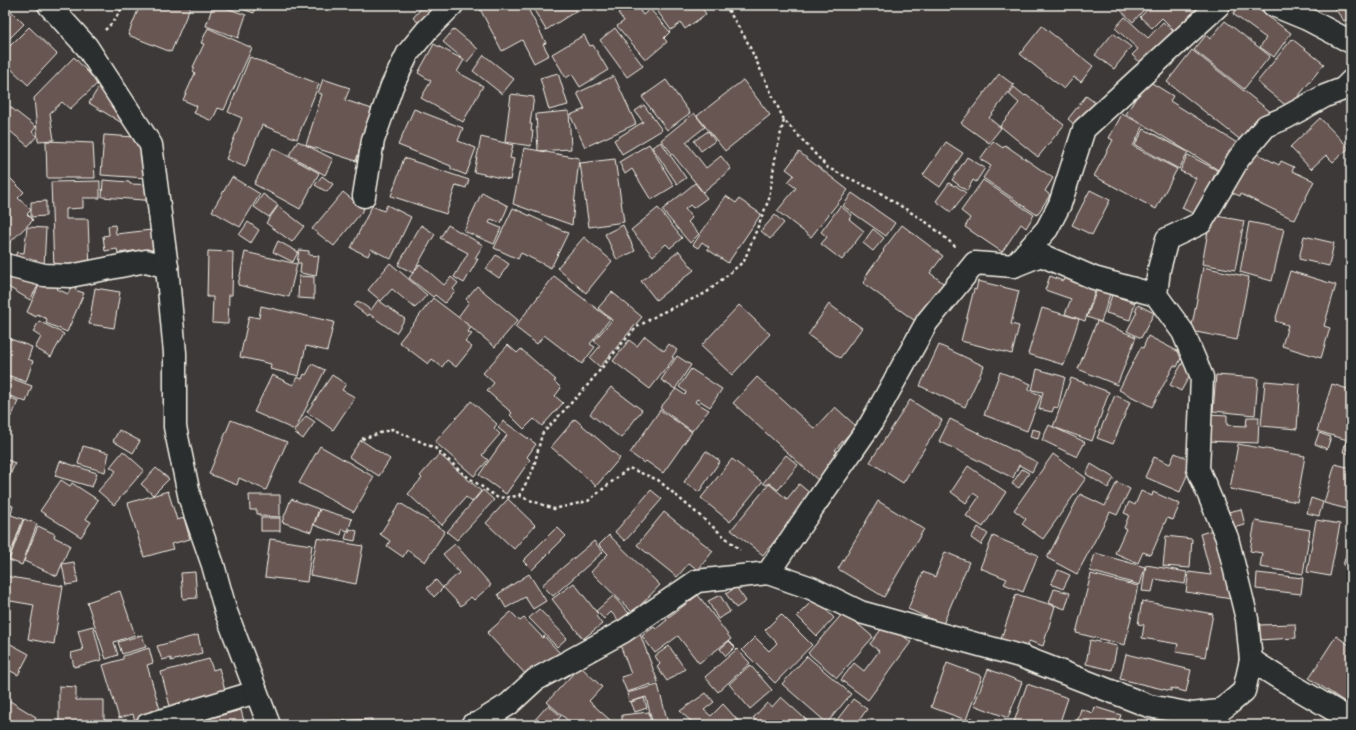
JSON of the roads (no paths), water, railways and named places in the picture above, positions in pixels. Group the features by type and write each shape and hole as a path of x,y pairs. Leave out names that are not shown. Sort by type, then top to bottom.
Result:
{"street":[{"path":"50,5 87,47 151,145 167,267 175,353 175,427 190,499 213,565 226,612 269,725"},
{"path":"364,196 374,140 392,86 408,54 452,5"},
{"path":"1014,266 1047,229 1060,204 1084,129 1219,5"},
{"path":"1273,5 1307,19 1351,42"},
{"path":"1156,294 1159,269 1167,238 1201,223 1239,158 1266,126 1342,89 1351,81"},
{"path":"472,725 479,723 509,704 535,680 624,631 697,581 768,573 811,588 860,612 1023,656 1149,706 1192,714 1219,711 1230,703 1244,690 1251,660 1247,619 1227,538 1198,469 1202,377 1182,332 1156,294 1094,278 1040,256 1014,266 975,263 927,322 870,425 768,573"},
{"path":"5,265 44,275 70,276 146,261 167,267"},
{"path":"1251,660 1351,720"},
{"path":"147,725 256,692"}]}
